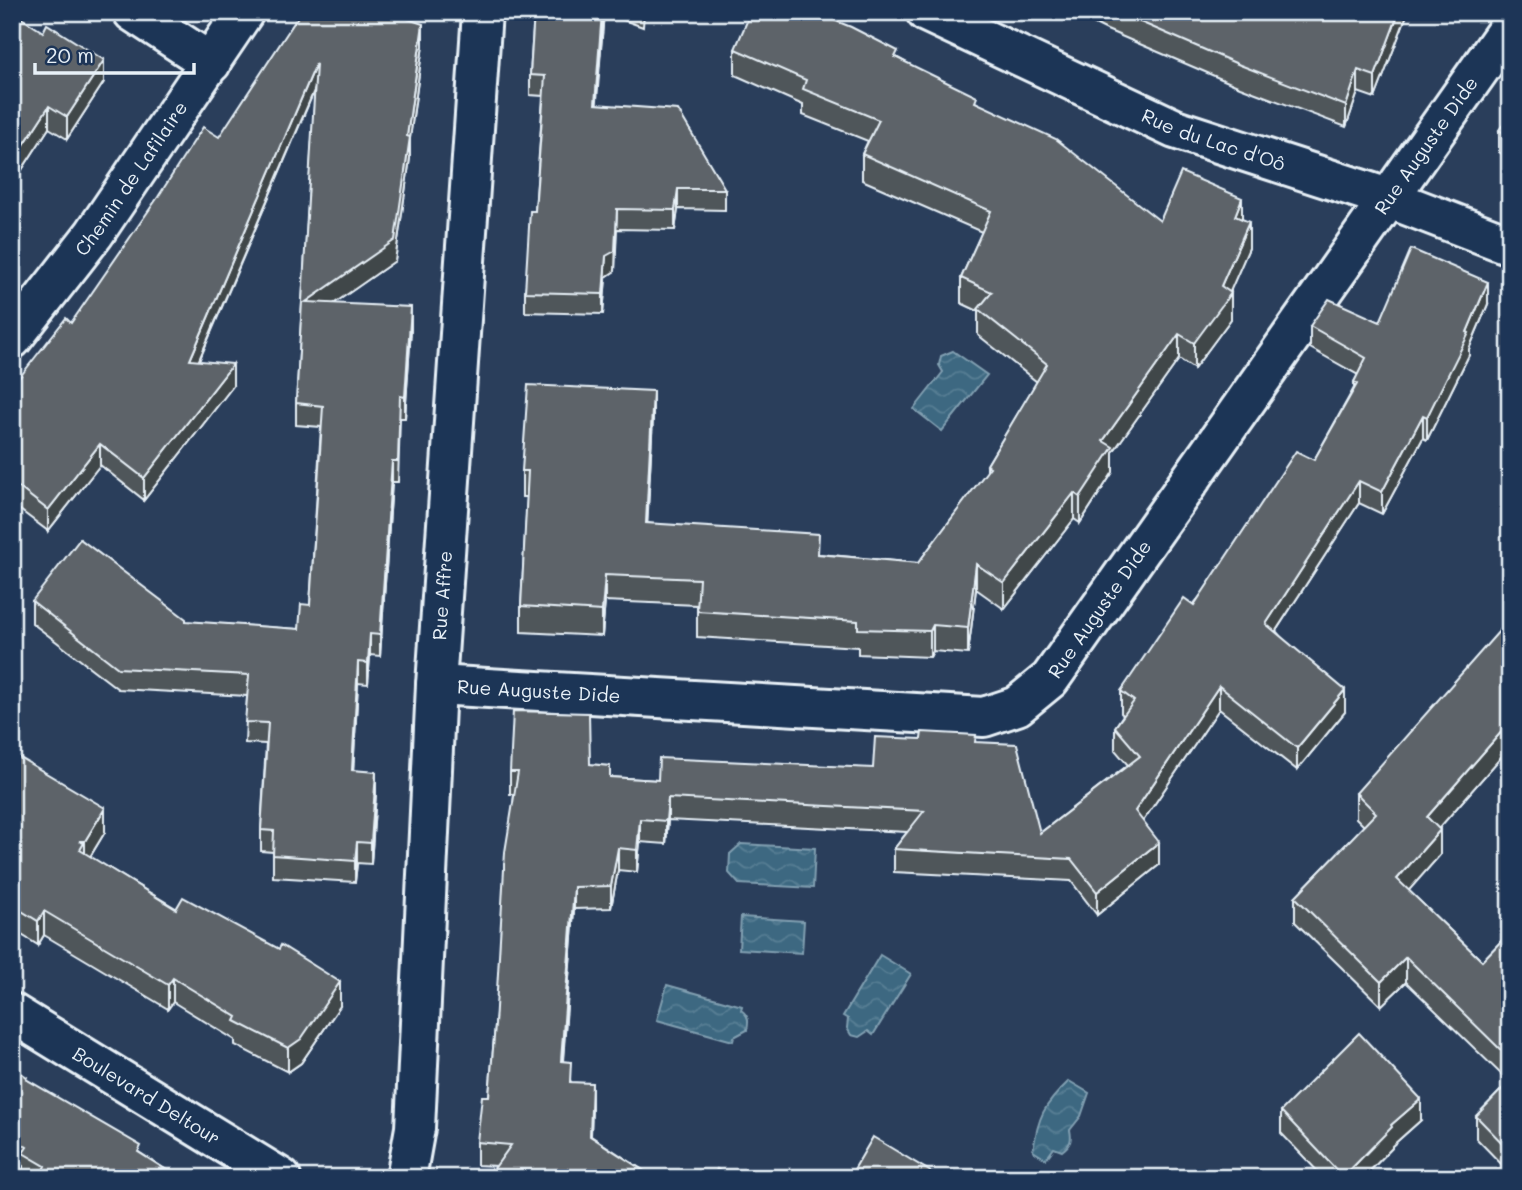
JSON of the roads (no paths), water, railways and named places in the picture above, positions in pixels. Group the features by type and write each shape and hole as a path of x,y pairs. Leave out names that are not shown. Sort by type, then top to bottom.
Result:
{"street":[{"path":"133,12 211,63"},
{"name":"Chemin de Lafilaire","path":"12,340 94,234 244,12"},
{"name":"Rue Affre","path":"406,1178 415,1128 436,685 482,12"},
{"name":"Rue du Lac d'Oô","path":"926,12 1175,129 1388,198 1510,245"},
{"name":"Rue Auguste Dide","path":"436,685 984,717 1017,705 1050,679 1510,26"},
{"name":"Boulevard Deltour","path":"12,1013 281,1178"}],"water":[{"path":"953,351 987,375 942,431 914,409 943,372 939,365 941,356"},
{"path":"741,844 815,848 813,888 739,884 729,873 730,854"},
{"path":"741,917 804,921 802,953 739,949"},
{"path":"880,955 911,974 873,1035 868,1031 859,1037 851,1035 847,1028 848,1019 843,1016"},
{"path":"667,985 742,1006 741,1010 748,1019 747,1030 734,1037 733,1041 657,1020"},
{"path":"1069,1081 1089,1093 1081,1116 1070,1130 1069,1144 1062,1151 1054,1148 1046,1159 1033,1151 1037,1129 1048,1104"}]}
